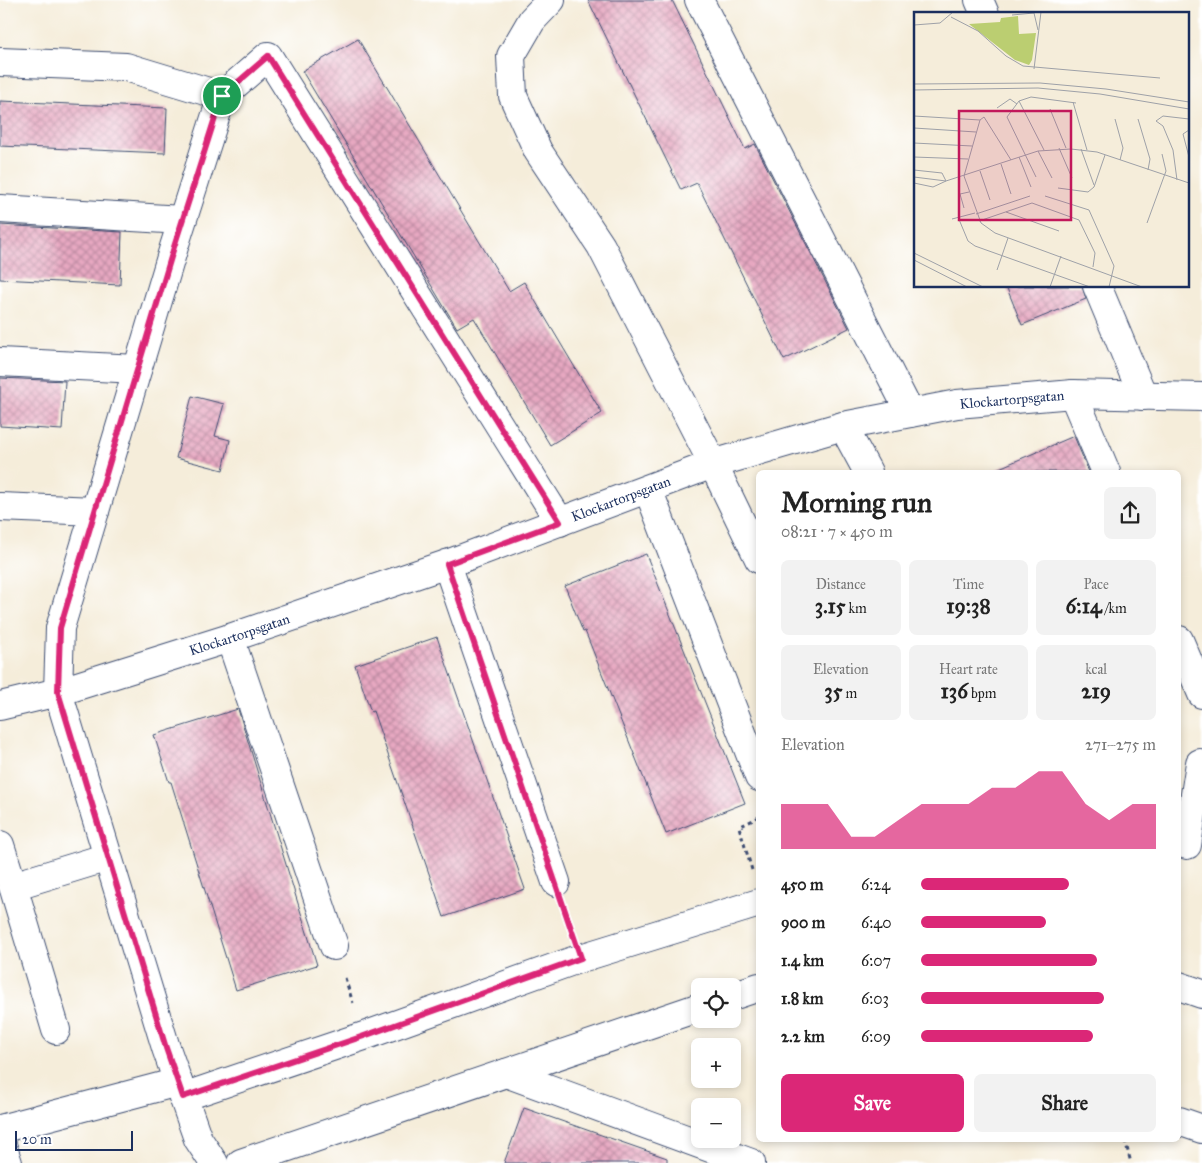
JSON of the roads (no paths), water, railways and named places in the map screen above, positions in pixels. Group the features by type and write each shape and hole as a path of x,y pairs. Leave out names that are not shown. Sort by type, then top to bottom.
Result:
{"street":[{"path":"551,0 532,20 511,56 513,96 538,151 601,246 713,464 756,553"},
{"path":"699,0 910,413"},
{"path":"979,0 984,12"},
{"path":"214,1163 198,1139 166,1048 58,692 60,628 182,220 222,96 268,56 560,522"},
{"path":"0,62 126,67 222,96"},
{"path":"0,210 182,220"},
{"path":"1099,288 1143,396"},
{"path":"0,362 138,369"},
{"path":"1072,394 1105,470"},
{"name":"Klockartorpsgatan","path":"0,706 58,692 230,638 447,564 713,464 843,426 957,404 1072,394 1202,397"},
{"path":"843,426 867,470"},
{"path":"648,489 756,769"},
{"path":"0,507 95,511"},
{"path":"447,564 556,882"},
{"path":"230,638 334,946"},
{"path":"1181,645 1202,694"},
{"path":"1189,845 1200,763"},
{"path":"0,845 56,1030"},
{"path":"13,886 108,857"},
{"path":"0,1129 180,1089 364,1036 581,958 756,890"},
{"path":"1181,987 1202,994"},
{"path":"741,993 756,988"},
{"path":"241,1163 691,1010"},
{"path":"506,1073 751,1163"},
{"path":"1181,1121 1202,1129"},
{"path":"0,1139 8,1163"}]}
